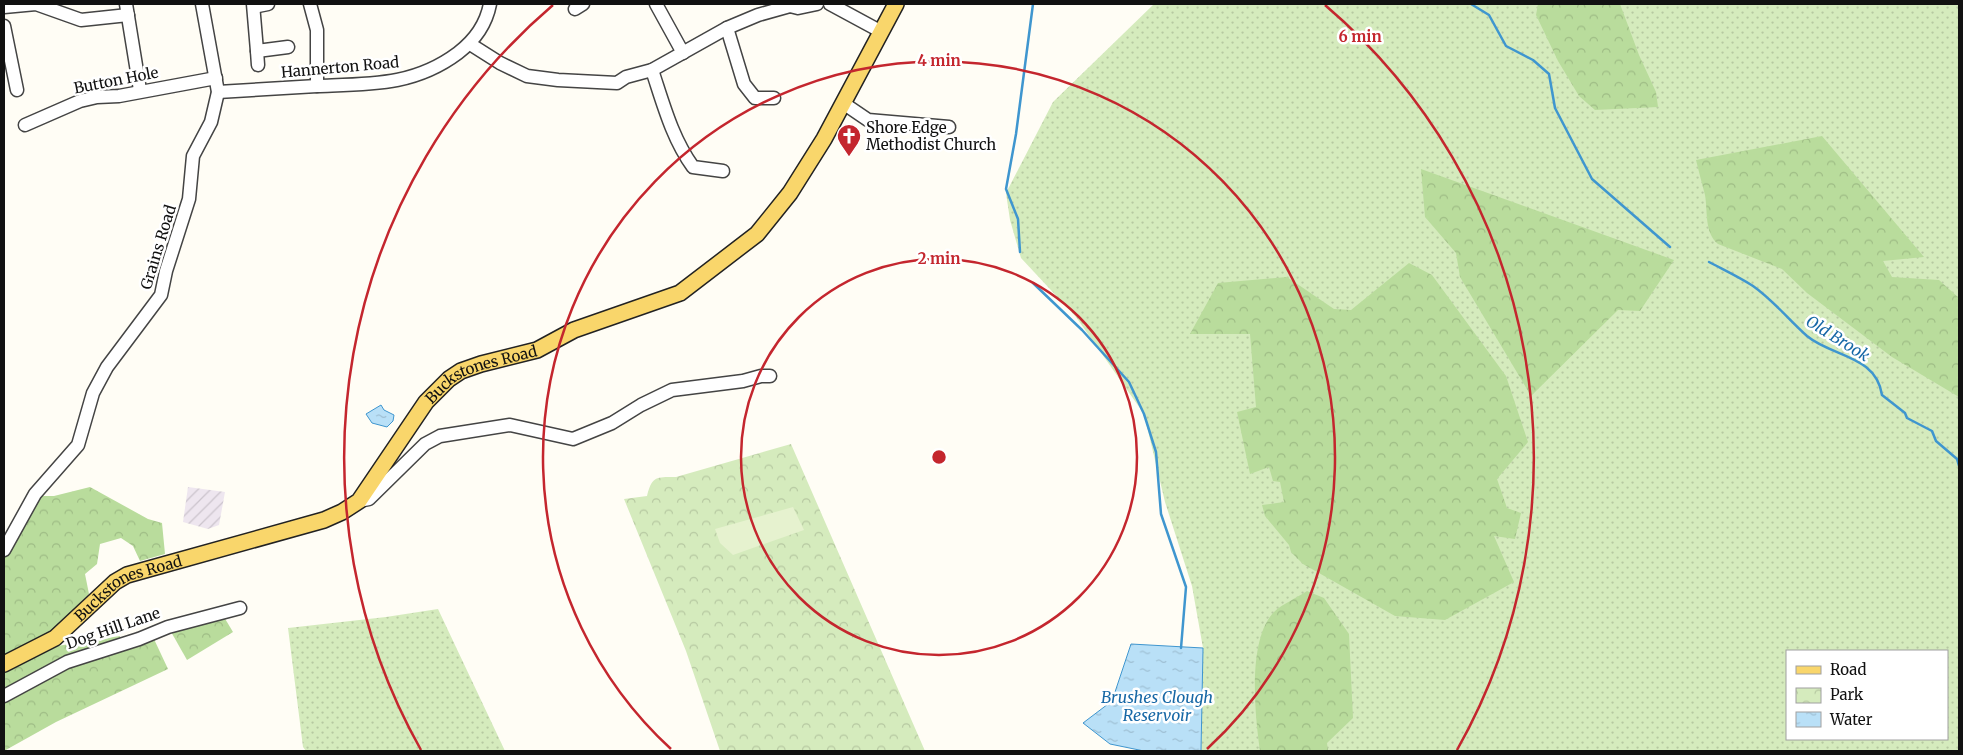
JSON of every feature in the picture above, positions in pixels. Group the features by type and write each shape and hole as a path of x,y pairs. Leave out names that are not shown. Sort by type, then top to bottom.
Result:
{"main road":[{"name":"Buckstones Road","path":"4,664 55,638 115,582 127,574 324,520 342,512 359,501 426,402 449,379 461,371 537,350 574,330 680,293 757,234 799,179 824,139 896,4"}],"street":[{"path":"4,7 36,4 49,7 81,20 127,9 140,90"},
{"name":"Grains Road","path":"4,550 35,494 78,444 93,393 107,367 134,330 155,307 161,295 166,271 189,199 193,156 211,122 218,92 202,4"},
{"path":"258,65 254,4 258,6 268,4"},
{"path":"310,4 317,30 317,86"},
{"name":"Hannerton Road","path":"218,92 402,80 438,67 470,44 487,20 490,4"},
{"path":"656,4 683,53"},
{"path":"470,44 500,63 527,76 558,80 617,83 626,77 652,70 727,28 758,15 791,5 798,8 817,4"},
{"path":"830,4 880,31"},
{"path":"4,26 8,72 17,90"},
{"path":"727,28 744,84 755,98 774,98"},
{"path":"256,50 288,46"},
{"path":"652,70 669,119 684,154 693,166 723,171"},
{"name":"Button Hole","path":"25,125 80,101 216,78"},
{"path":"842,103 868,120 949,127"},
{"path":"359,501 369,499 426,444 440,436 510,425 573,439 612,422 672,390 770,376"},
{"name":"Dog Hill Lane","path":"4,696 67,662 139,639 168,626 240,608"}],"shaded area":[{"path":"188,487 225,492 219,525 208,529 183,522"}],"green space":[{"path":"1154,4 1959,4 1959,751 1201,751 1203,648 1192,586 1165,502 1144,414 1076,317 1021,258 1010,220 1006,193 1053,102"},
{"path":"1538,4 1620,4 1639,55 1656,92 1658,107 1595,110 1579,96 1558,61 1536,15"},
{"path":"1822,136 1924,257 1883,261 1892,277 1939,280 1959,298 1959,397 1892,357 1807,293 1782,269 1718,244 1710,234 1705,195 1696,160"},
{"path":"1421,169 1674,260 1640,311 1618,310 1531,396 1460,277 1456,253 1425,217"},
{"path":"1409,263 1432,275 1506,376 1528,442 1497,479 1507,508 1521,513 1515,539 1494,536 1514,582 1445,620 1395,616 1303,564 1291,552 1289,545 1265,516 1262,505 1284,502 1280,482 1273,481 1269,467 1250,474 1237,412 1256,407 1250,334 1190,334 1218,283 1287,277 1334,309 1351,310"},
{"path":"791,444 925,751 720,751 686,651 624,499 647,496 653,481 659,478 676,477"},
{"path":"90,487 148,519 162,523 165,554 140,561 133,546 121,538 100,544 97,564 85,574 89,594 50,633 4,656 4,558 33,506 42,496 54,496"},
{"path":"793,507 804,530 733,555 720,543 715,529"},
{"path":"1307,591 1324,598 1349,634 1353,718 1327,743 1328,751 1260,751 1256,718 1255,678 1260,640 1265,624 1274,612"},
{"path":"438,609 505,751 306,751 303,747 288,628"},
{"path":"224,617 233,632 187,660 170,630"},
{"path":"120,636 121,643 4,693 4,670 51,647"},
{"path":"153,637 168,669 56,722 4,751 4,702 74,662"}],"water":[{"path":"381,405 384,410 394,415 393,421 387,427 372,423 366,414"},
{"name":"Brushes Clough Reservoir","path":"1131,644 1203,648 1201,751 1144,751 1110,744 1083,723 1112,701"}],"waterway":[{"path":"1020,252 1018,219 1006,189 1016,134 1033,4"},
{"name":"Old Brook","path":"1471,4 1489,15 1506,46 1533,60 1549,74 1555,108 1592,179 1670,247"},
{"name":"Old Brook","path":"1709,262 1753,286 1817,343 1862,364 1878,382 1882,395 1905,413 1907,418 1932,431 1936,441 1957,459 1959,466"},
{"path":"1033,283 1082,330 1129,382 1144,414 1156,452 1161,514 1186,587 1181,648"}],"place":[{"name":"Shore Edge Methodist Church","path":"849,157"}]}
